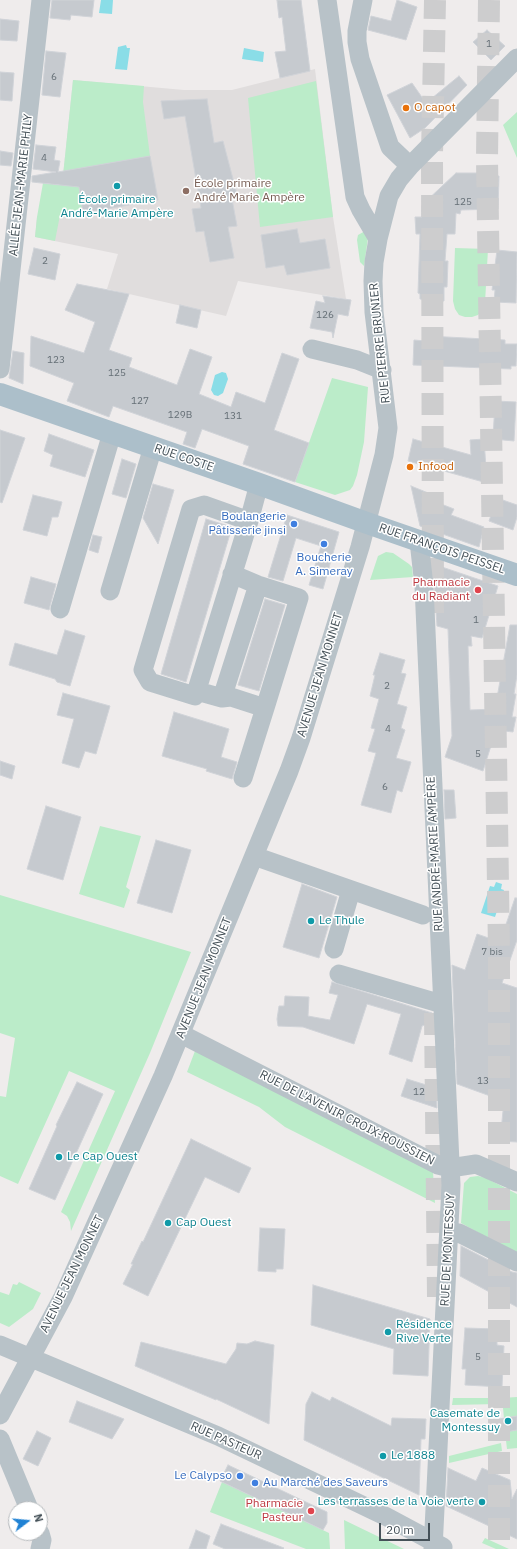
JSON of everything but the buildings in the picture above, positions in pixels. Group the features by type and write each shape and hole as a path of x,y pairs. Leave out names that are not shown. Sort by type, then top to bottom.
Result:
{"main road":[{"name":"RUE COSTE","path":"0,394 367,523"},
{"name":"RUE FRANÇOIS PEISSEL","path":"367,523 517,574"}],"street":[{"name":"ALLÉE JEAN-MARIE PHILY","path":"0,369 41,0"},
{"path":"327,0 355,197 378,239"},
{"path":"363,0 357,31 360,59 390,147 410,166"},
{"name":"RUE PIERRE BRUNIER","path":"367,523 384,455 388,428 373,292 374,262 389,196 399,179 410,166 517,58"},
{"path":"312,349 357,360 382,370"},
{"path":"60,609 112,433"},
{"path":"110,591 153,447"},
{"path":"249,521 204,505 192,509 143,670 150,682 195,696 249,521 259,484"},
{"name":"AVENUE JEAN MONNET","path":"0,1415 67,1290 181,1034 301,738 367,523"},
{"name":"RUE ANDRÉ-MARIE AMPÈRE","path":"419,541 424,594 450,1168"},
{"path":"232,574 258,585 299,598 243,778"},
{"path":"222,698 258,585"},
{"path":"197,692 222,698 231,697 266,708"},
{"path":"254,856 423,915"},
{"path":"334,949 351,890"},
{"path":"339,974 442,1004"},
{"name":"RUE DE L'AVENIR CROIX-ROUSSIEN","path":"181,1034 438,1165 450,1168 476,1164 517,1182"},
{"name":"RUE DE MONTESSUY","path":"438,1546 450,1216 450,1168"},
{"path":"459,1232 517,1262"},
{"name":"RUE PASTEUR","path":"0,1345 218,1436 387,1517 438,1546"},
{"path":"0,1439 27,1501"}],"shaded area":[{"name":"École primaire André Marie Ampère","path":"315,69 333,217 346,299 238,281 226,316 107,289 118,254 35,237 37,217 62,185 73,80 184,90 232,90"}],"green space":[{"path":"73,80 144,86 143,102 150,156 76,169 83,213 60,215 55,241 35,237 37,217 43,183 62,185"},
{"path":"316,81 333,217 260,227 248,98"},
{"path":"517,112 517,158 503,125"},
{"path":"365,231 368,238 364,266 360,262 357,240 358,235"},
{"path":"455,248 488,249 485,303 478,315 472,317 459,315 455,309 453,301"},
{"path":"332,378 368,387 364,442 357,475 350,490 335,495 295,482"},
{"path":"386,552 393,553 409,564 412,567 413,577 370,580 378,556"},
{"path":"100,826 141,836 126,887 130,890 124,908 79,894"},
{"path":"0,895 191,952 150,1053 71,1231 70,1222 67,1216 61,1212 115,1091 69,1071 18,1184 0,1176 0,1096 6,1097 15,1038 0,1033"},
{"path":"195,1051 433,1172 435,1203 285,1127 259,1107 187,1072"},
{"path":"478,1176 486,1178 517,1194 517,1254 461,1223 464,1183 470,1177"},
{"path":"19,1282 41,1293 33,1309 9,1327 0,1323 0,1292 9,1295 13,1284 17,1285"},
{"path":"517,1397 517,1416 504,1418 502,1398"},
{"path":"453,1398 497,1398 498,1404 452,1405"},
{"path":"517,1430 517,1448 507,1449 505,1432"},
{"path":"501,1443 502,1451 449,1463 449,1456"},
{"path":"222,1482 329,1533 330,1549 306,1549 210,1512"},
{"path":"344,1520 404,1549 345,1549"},
{"path":"485,1538 509,1549 496,1549 482,1543"}],"water":[{"path":"101,0 113,0 112,14 99,13"},
{"path":"126,45 127,48 130,48 127,70 115,69 118,47"},
{"path":"244,48 264,52 263,62 242,59"},
{"path":"222,372 226,373 228,379 223,393 218,396 214,395 211,390 215,375"},
{"path":"496,882 502,884 501,889 504,890 495,917 481,913 490,886 494,887"}],"tunnel":[{"path":"433,613 432,155 435,0"},
{"path":"489,0 487,159 499,952 499,1549"},
{"path":"435,1013 438,1297"}],"place":[{"name":"O capot","path":"406,108"},
{"name":"École primaire André-Marie Ampère","path":"117,186"},
{"name":"École primaire André Marie Ampère","path":"186,191"},
{"name":"Infood","path":"410,467"},
{"name":"Boulangerie Pâtisserie jinsi","path":"294,524"},
{"name":"Boucherie A. Simeray","path":"324,544"},
{"name":"Pharmacie du Radiant","path":"478,590"},
{"name":"Le Thule","path":"311,921"},
{"name":"Le Cap Ouest","path":"59,1157"},
{"name":"Cap Ouest","path":"168,1223"},
{"name":"Résidence Rive Verte","path":"388,1332"},
{"name":"Casemate de Montessuy","path":"508,1421"},
{"name":"Le 1888","path":"383,1456"},
{"name":"Le Calypso","path":"240,1476"},
{"name":"Au Marché des Saveurs","path":"255,1483"},
{"name":"Les terrasses de la Voie verte","path":"482,1502"},
{"name":"Pharmacie Pasteur","path":"311,1511"}]}
